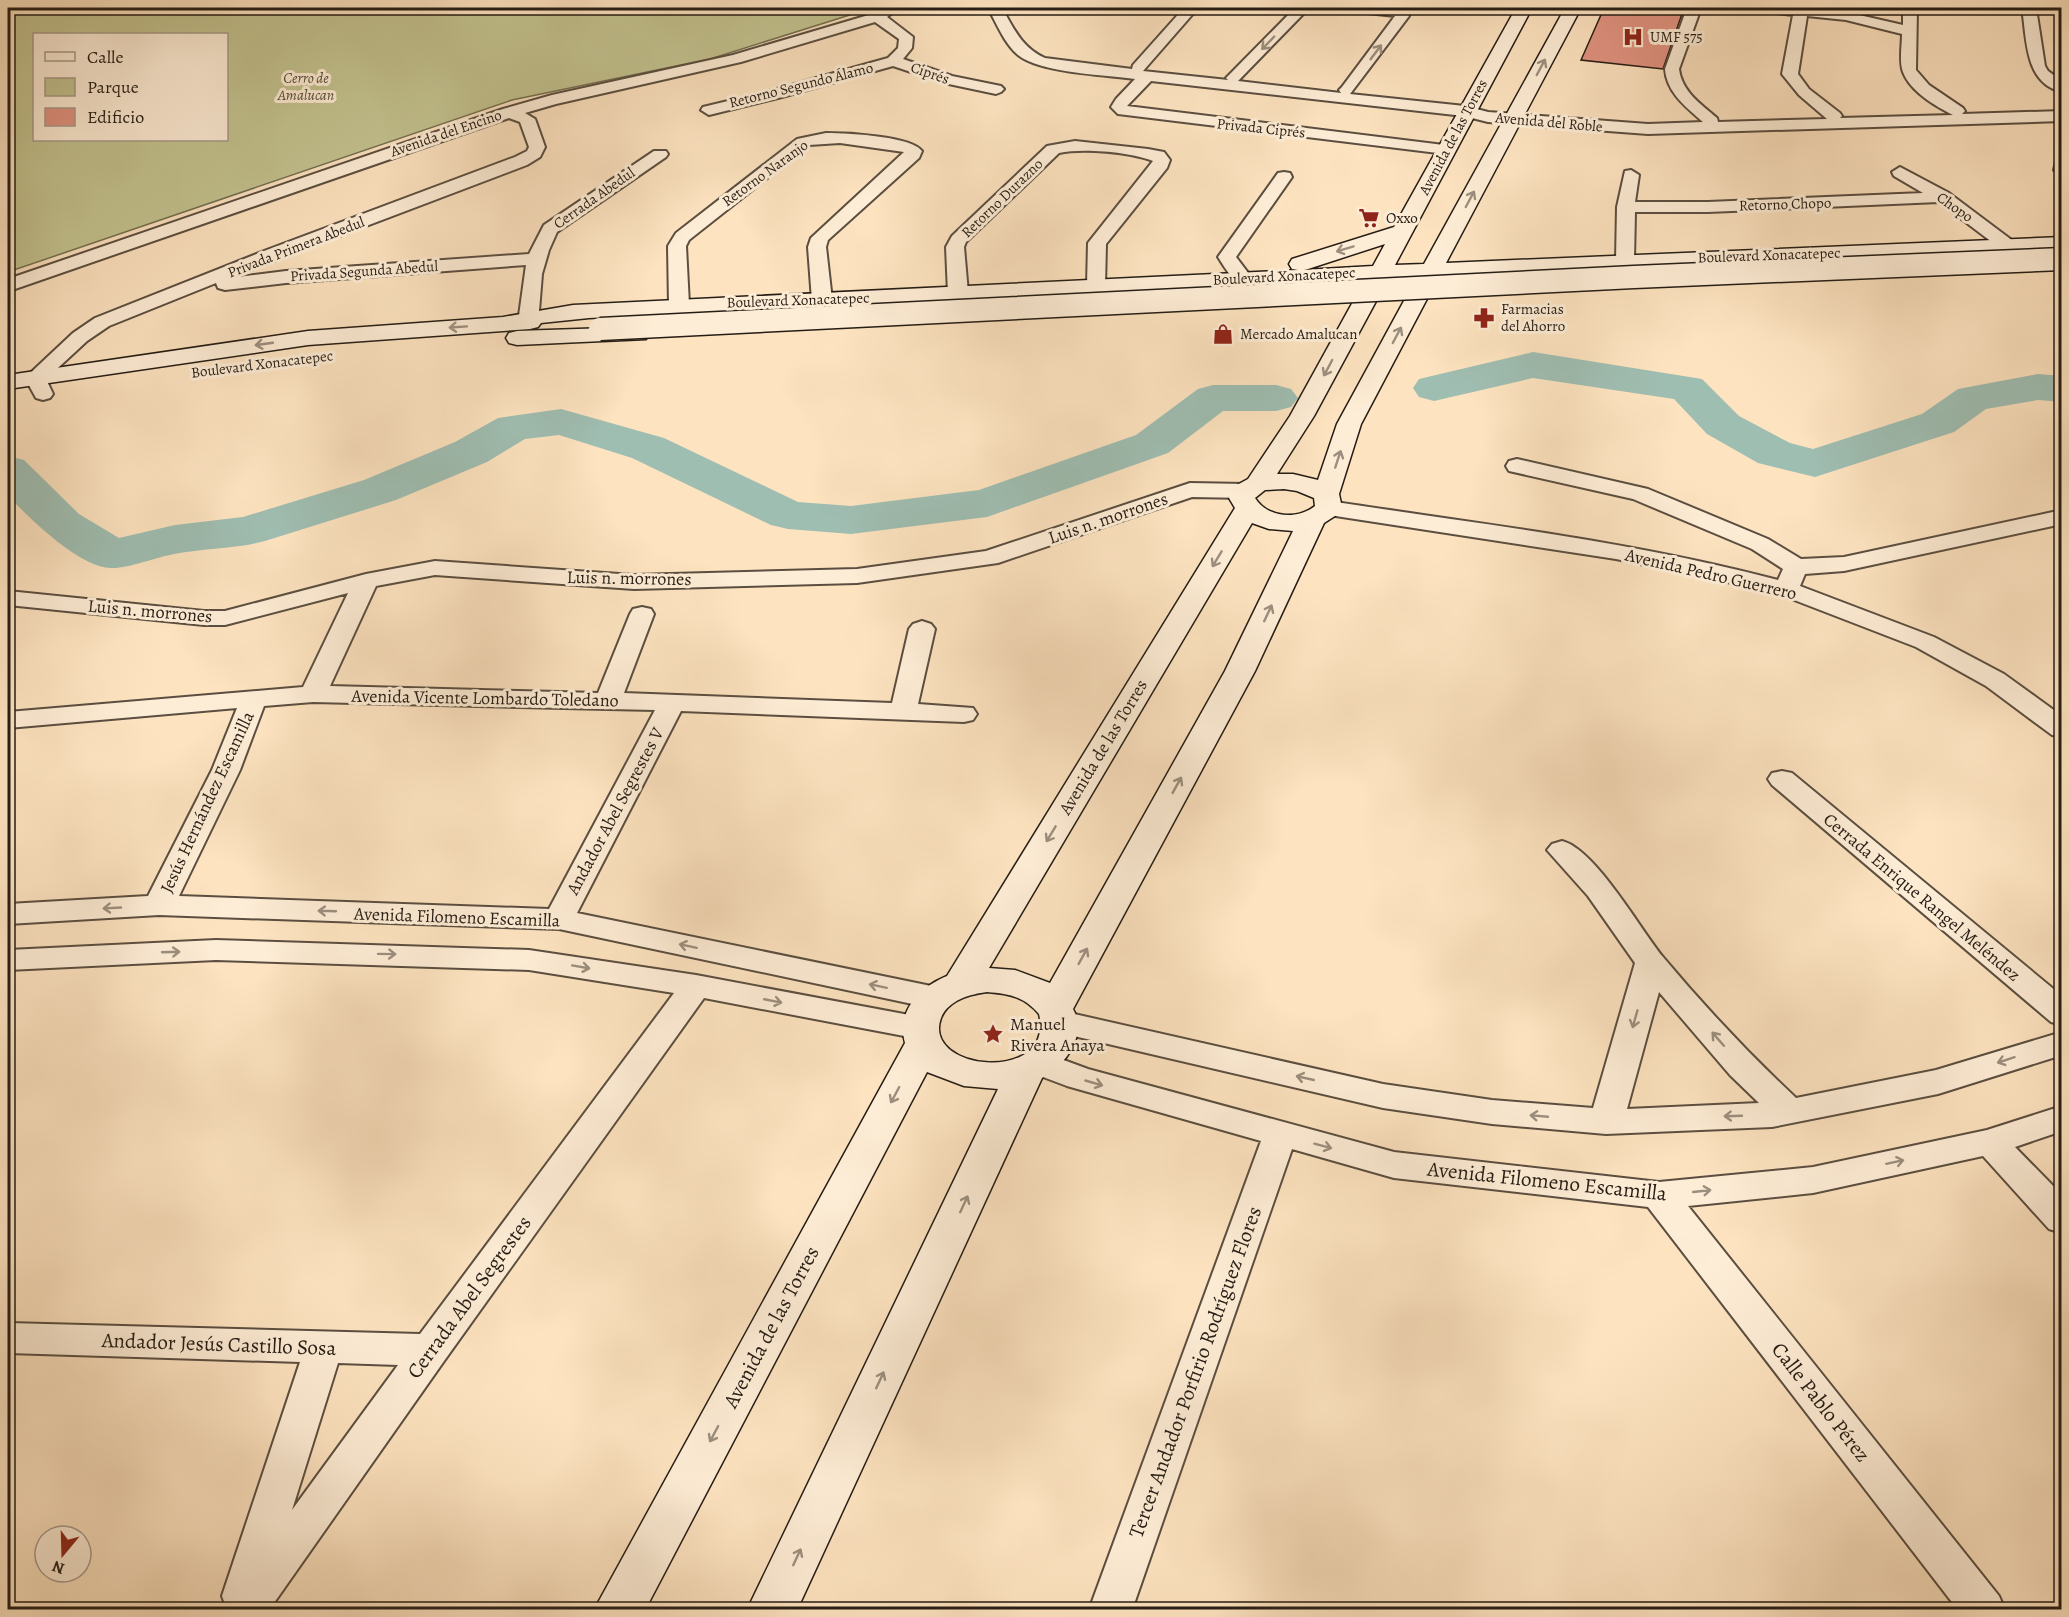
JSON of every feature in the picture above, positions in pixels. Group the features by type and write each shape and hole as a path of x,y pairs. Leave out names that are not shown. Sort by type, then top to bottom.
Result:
{"street":[{"name":"Avenida del Encino","path":"8,285 509,112 736,59 877,17 892,8"},
{"name":"Avenida del Roble","path":"995,8 1019,50 1026,56 1067,66 1234,78 1347,90 1468,108 1488,117 1515,114 1630,122 1711,121 2061,107"},
{"path":"1142,72 1191,8"},
{"path":"1234,78 1302,8"},
{"path":"1347,90 1402,16 1401,13 1358,8"},
{"name":"Avenida de las Torres","path":"619,1610 935,1014 1250,495 1302,416 1524,8"},
{"path":"772,1610 1033,1066 1057,1044 1058,1015 1240,671 1323,507 1349,424 1573,8"},
{"path":"1694,8 1672,69 1672,78 1686,97 1711,121"},
{"path":"1764,8 1801,9 1846,16 1908,31"},
{"path":"2030,8 2038,66 2042,74 2061,88"},
{"path":"1801,9 1790,74 1800,88 1834,116"},
{"path":"1846,16 1909,10 1909,70 1913,78 1957,111"},
{"name":"Ciprés","path":"877,17 906,37 907,44 893,61 949,80 996,89"},
{"name":"Avenida del Roble","path":"1034,38 1039,48 1055,56 1142,72 1468,108"},
{"name":"Retorno Segundo Álamo","path":"777,94 749,117 713,113 709,110 777,94 893,61"},
{"name":"Privada Ciprés","path":"1142,72 1121,102 1119,107 1124,111 1446,149"},
{"name":"Privada Primera Abedul","path":"20,384 102,322 270,255 521,161 534,154 537,147 527,119 509,112"},
{"name":"Avenida del Roble","path":"1515,114 1614,128 1658,129 2061,116"},
{"name":"Retorno Naranjo","path":"680,305 677,246 682,237 803,142 822,138 909,148 914,151 913,155 820,238 817,247 822,300"},
{"name":"Retorno Durazno","path":"958,293 955,247 958,240 1053,149 1060,146 1080,146 1158,156 1162,160 1161,164 1097,243 1096,286"},
{"name":"Cerrada Abedul","path":"520,325 542,240 550,229 660,154"},
{"name":"Chopo","path":"1900,172 1943,197 2007,245"},
{"path":"1625,261 1626,207 1631,175"},
{"path":"1284,177 1227,257 1251,277 1401,232"},
{"name":"Retorno Chopo","path":"1626,207 1708,207 1943,197"},
{"path":"1452,234 1479,253 1472,275 1473,283 1502,292"},
{"name":"Boulevard Xonacatepec","path":"20,384 250,364 520,325 680,305 893,297 1434,269 1479,253 1549,264 2061,243"},
{"name":"Boulevard Xonacatepec","path":"600,324 1626,267 2061,250"},
{"path":"270,255 286,277"},
{"name":"Privada Segunda Abedul","path":"192,288 286,277 537,259"},
{"name":"Boulevard Xonacatepec","path":"520,325 600,324 2061,259"},
{"name":"Boulevard Xonacatepec","path":"520,325 558,338 1366,297 2061,266"},
{"path":"1285,276 1306,279 1319,286 1321,291 1318,294 1301,301"},
{"path":"893,297 897,321"},
{"path":"1302,416 1349,424"},
{"path":"1517,466 1640,494 1760,544 1791,578 1844,564 2061,517"},
{"path":"1275,481 1295,481 1313,486 1323,507 1294,523 1275,521 1259,517 1250,495 1275,481"},
{"name":"Luis n. morrones","path":"8,598 204,618 225,618 366,581 435,568 634,582 857,576 990,558 1190,490 1250,495"},
{"name":"Avenida Pedro Guerrero","path":"1323,507 1616,552 1735,576 1791,578 1925,642 1995,680 2061,729"},
{"path":"313,694 366,581"},
{"path":"609,701 642,614"},
{"path":"903,711 922,629"},
{"name":"Avenida Vicente Lombardo Toledano","path":"8,720 313,694 609,701 964,714"},
{"name":"Jesús Hernández Escamilla","path":"159,905 226,770 254,698"},
{"name":"Andador Abel Segrestes V","path":"558,919 672,703"},
{"name":"Cerrada Enrique Rangel Meléndez","path":"1782,779 2061,1014"},
{"path":"1562,850 1599,889 1651,963 1742,1067 1788,1111"},
{"name":"Avenida Filomeno Escamilla","path":"8,914 159,905 558,919 935,1014"},
{"path":"8,960 216,950 454,956 549,962 696,986 935,1014 987,980 1015,982 1039,992 1058,1015 1383,1096 1492,1112 1606,1122 1772,1115 1938,1082 2061,1043"},
{"path":"1606,1122 1651,963"},
{"name":"Cerrada Abel Segrestes","path":"244,1610 430,1350 696,986"},
{"path":"935,1014 939,1062 966,1074 997,1077 1033,1066"},
{"name":"Avenida Filomeno Escamilla","path":"1033,1066 1394,1165 1659,1195 1813,1180 1990,1142 2061,1118"},
{"name":"Tercer Andador Porfirio Rodríguez Flores","path":"1110,1610 1280,1135"},
{"path":"1990,1142 2061,1219"},
{"name":"Calle Pablo Pérez","path":"1659,1195 1984,1610"},
{"name":"Andador Jesús Castillo Sosa","path":"8,1338 430,1350"},
{"path":"239,1610 324,1347"}],"green space":[{"name":"Cerro de Amalucan","path":"8,8 872,8 710,59 512,100 8,272"}],"building":[{"name":"UMF 575","path":"1604,8 1684,8 1663,69 1581,60"}],"waterway":[{"path":"1434,388 1533,365 1687,388 1723,425 1774,453 1815,463 1938,423 1973,398 2038,387 2062,389"},
{"path":"8,470 62,524 112,554 175,539 248,531 380,490 471,452 514,427 561,422 648,448 788,515 851,520 987,503 1152,444 1213,398 1276,398"}],"place":[{"name":"UMF 575","path":"1633,37"},
{"name":"Oxxo","path":"1369,218"},
{"name":"Farmacias del Ahorro","path":"1484,318"},
{"name":"Mercado Amalucan","path":"1223,334"},
{"name":"Manuel Rivera Anaya","path":"993,1034"}]}
